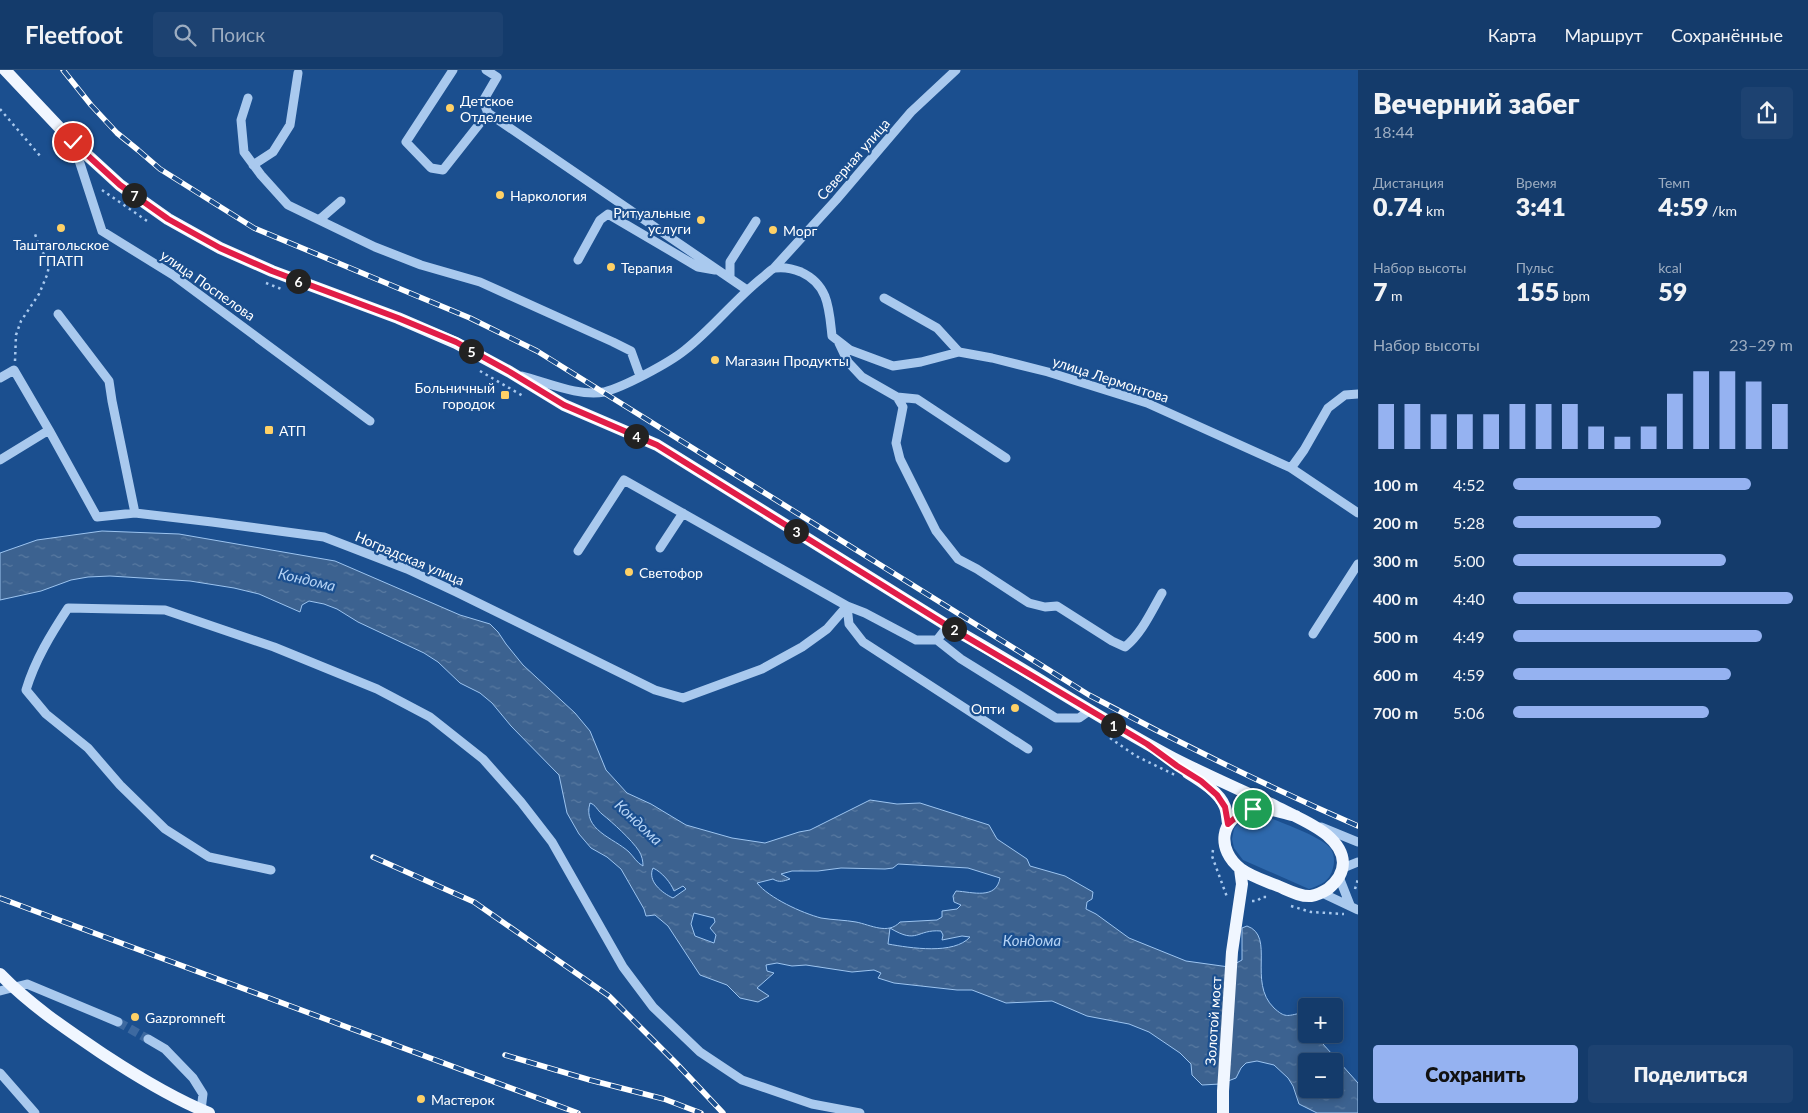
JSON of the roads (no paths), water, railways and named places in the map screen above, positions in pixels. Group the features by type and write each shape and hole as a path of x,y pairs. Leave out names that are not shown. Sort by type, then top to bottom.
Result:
{"main road":[{"path":"5,70 73,142 120,185 168,219 220,248 272,271 398,318 456,342 564,405 657,445 948,626 978,642 1089,711 1196,770 1296,816 1327,835 1338,846 1344,863 1341,873 1322,892 1310,896 1297,894 1240,869 1231,859 1225,847 1224,837 1228,824 1225,807 1217,795 1201,781 1147,744"},
{"path":"1228,824 1241,813 1253,809 1270,810 1296,816"},
{"name":"Золотой мост","path":"1223,1113 1232,952 1242,884 1240,869"},
{"path":"1242,884 1258,878"},
{"path":"0,974 6,989 141,1079 205,1112"}],"street":[{"path":"454,70 406,142 432,168 443,170 488,113"},
{"path":"486,70 497,77 484,101 488,113 747,290"},
{"name":"Северная улица","path":"510,372 582,393 603,392 640,376 685,350 747,290 774,268 912,112 956,70"},
{"path":"253,164 273,152 290,126 298,73"},
{"path":"248,98 241,120 244,152 288,204 375,247 421,265 480,282 613,342 630,351 640,376"},
{"name":"улица Поспелова","path":"73,142 102,231 173,275 370,421"},
{"path":"318,220 341,201"},
{"path":"578,260 600,220 608,214 698,267 718,270"},
{"path":"730,278 730,262 756,221"},
{"path":"774,268 795,269 813,278 822,289 829,307 832,336 838,341 848,362 862,377 897,397 917,399 1006,458"},
{"path":"884,298 937,328 959,352"},
{"path":"58,314 109,381 135,513"},
{"name":"улица Лермонтова","path":"838,341 850,350 893,366 921,362 959,352 1048,372 1147,403 1291,468 1358,513"},
{"path":"0,378 14,370 49,430 0,460"},
{"path":"1291,468 1304,450 1328,408 1345,396 1358,394"},
{"path":"897,397 903,407 896,442 900,459 936,531 958,559 1029,603 1045,607 1057,606 1112,641 1125,647 1133,640 1146,622 1162,593"},
{"name":"Ноградская улица","path":"49,430 97,517 135,513 324,537 407,569 655,690 683,698 762,669 802,648 827,629 848,606"},
{"path":"578,551 624,480 848,606 916,640 937,640 961,659 1056,718 1079,718 1089,711"},
{"path":"660,548 683,513"},
{"path":"1313,634 1358,564"},
{"path":"848,606 849,624 863,642 1028,749"},
{"path":"270,870 208,857 165,830 120,785 88,748 46,714 26,690 33,668 54,629 68,608 165,610 274,647 377,689 430,717 483,759 521,802 552,842 623,967 653,1007 700,1052 742,1080 812,1104 860,1113"},
{"path":"937,640 948,626"},
{"path":"1296,816 1358,842"},
{"path":"1354,908 1341,873 1358,862"},
{"path":"1322,892 1354,908"},
{"path":"6,989 26,984 118,1022"},
{"path":"148,1040 165,1050 193,1078 203,1094 205,1112"},
{"path":"0,1073 35,1113"}],"water":[{"name":"Кондома","path":"102,531 179,534 335,561 460,615 490,624 523,665 575,713 590,731 606,770 627,793 651,804 686,825 732,838 765,843 810,830 870,800 897,804 920,803 989,825 997,839 1027,859 1030,866 1065,876 1093,892 1092,899 1087,902 1086,909 1129,938 1186,961 1229,967 1242,960 1242,928 1247,926 1255,931 1260,939 1262,986 1266,997 1274,1008 1284,1015 1298,1014 1298,1043 1322,1043 1331,1053 1298,1053 1298,1098 1343,1098 1343,1066 1358,1083 1358,1113 1317,1113 1299,1104 1288,1078 1274,1065 1257,1061 1246,1063 1236,1078 1220,1084 1202,1085 1192,1075 1191,1064 1180,1053 1149,1032 1129,1024 1087,1016 1052,1001 1006,1003 972,990 894,983 878,978 881,973 874,970 852,972 777,963 766,965 767,971 774,973 757,988 769,996 758,1002 740,998 727,985 700,975 668,926 655,915 646,916 644,909 621,869 607,857 591,848 579,834 567,813 559,775 511,726 492,703 480,693 460,683 438,662 424,653 324,604 309,601 302,605 300,612 259,594 190,581 110,576 88,577 71,580 41,591 0,600 0,553 37,540","holes":["590,803 631,841 639,851 643,866 623,847 595,827 589,812","898,864 968,868 1000,878 998,885 989,892 956,891 953,896 954,902 961,905 957,909 942,911 942,917 937,920 900,922 895,926 885,929 856,922 813,916 769,894 757,883 773,879 779,881 790,879 781,874 792,871 818,871 841,868 893,868","653,868 660,872 674,891 683,886 686,889 673,898 660,890 654,882","694,913 714,918 715,922 710,928 716,935 714,943 695,936 691,924","890,928 899,933 912,936 926,932 941,931 943,935 942,940 962,936 970,937 963,943 943,948 931,949 888,944"]}],"tunnel":[{"path":"118,1022 148,1039"}],"railway":[{"path":"63,70 91,105 117,133 160,169 254,228 470,318 537,351 1089,695 1222,763 1358,826"},
{"path":"373,857 474,902 609,996 723,1113"},
{"path":"0,898 578,1113"},
{"path":"505,1055 664,1099 701,1113"}],"place":[{"name":"Детское Отделение","path":"450,108"},
{"name":"Наркология","path":"500,195"},
{"name":"Ритуальные услуги","path":"701,220"},
{"name":"Таштагольское ГПАТП","path":"61,228"},
{"name":"Морг","path":"773,230"},
{"name":"Терапия","path":"611,267"},
{"name":"Магазин Продукты","path":"715,360"},
{"name":"Больничный городок","path":"505,395"},
{"name":"АТП","path":"269,430"},
{"name":"Светофор","path":"629,572"},
{"name":"Опти","path":"1015,708"},
{"name":"Gazpromneft","path":"135,1017"},
{"name":"Мастерок","path":"421,1099"}]}
